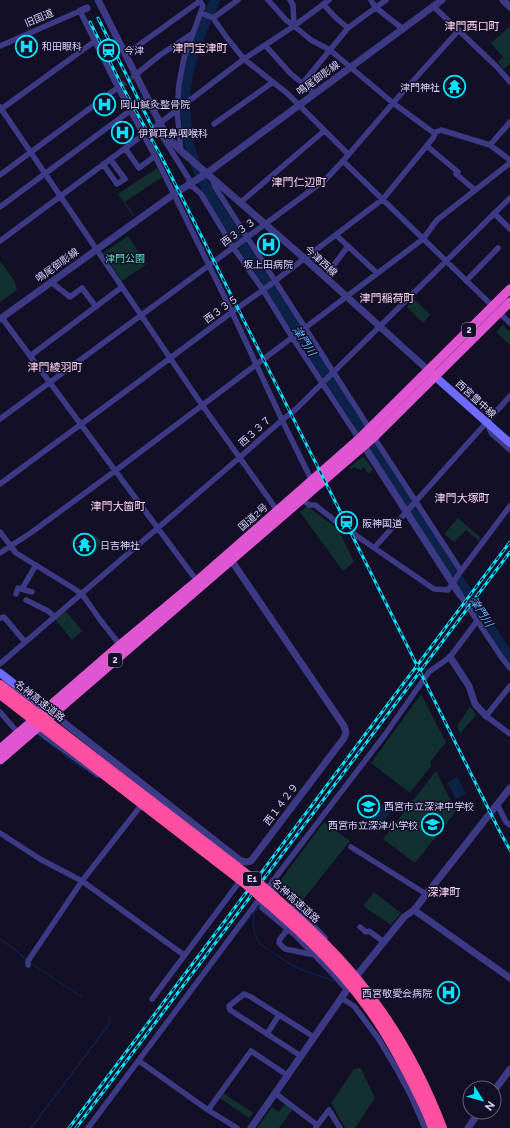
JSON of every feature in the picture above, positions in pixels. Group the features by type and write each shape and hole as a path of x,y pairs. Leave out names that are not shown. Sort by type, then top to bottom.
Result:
{"highway":[{"name":"国道2号","path":"0,760 21,736 229,557 302,499 367,438 496,310 510,289"},
{"name":"国道2号","path":"496,310 510,302"},
{"name":"国道2号","path":"0,749 35,729 50,711 120,645 197,580 229,557 277,510 367,438"},
{"name":"名神高速道路","path":"0,685 264,888 288,908 332,951 376,1004 390,1025 419,1077 442,1128"},
{"name":"名神高速道路","path":"0,694 241,880 303,934 348,982 373,1014 402,1062 433,1128"}],"main road":[{"name":"西宮豊中線","path":"431,373 510,443"},
{"path":"0,673 50,711"}],"street":[{"path":"125,55 200,0 203,6 184,58 179,84 179,109 183,153"},
{"path":"213,18 238,0"},
{"path":"0,553 114,471 345,296 423,239 437,220 510,162 490,145 441,130 434,133 393,103 330,50 311,40 286,20 268,0"},
{"path":"290,0 293,5 294,26"},
{"path":"158,124 244,59 294,26 329,0"},
{"path":"371,0 375,7 403,29"},
{"path":"302,84 348,28 386,0"},
{"name":"鳴尾御影線","path":"1,318 174,194 191,183 208,175 314,93 442,0"},
{"path":"503,0 510,6"},
{"path":"100,1 134,76 158,124 183,153"},
{"name":"旧国道","path":"0,46 100,1"},
{"path":"323,4 335,18 348,28"},
{"path":"433,6 497,67 510,82"},
{"path":"80,11 131,110 145,133 312,481"},
{"path":"201,13 213,18 244,59 288,94 348,154"},
{"name":"西３３３","path":"0,419 325,180 459,30"},
{"path":"134,76 193,32"},
{"path":"95,42 0,109 61,196 202,405 277,510"},
{"path":"265,45 290,73 314,93"},
{"path":"214,124 273,82"},
{"path":"0,175 120,87"},
{"path":"0,206 131,110"},
{"path":"490,145 510,122"},
{"path":"241,202 324,131"},
{"path":"165,132 162,136 193,187 201,194 233,247 263,290 292,337 323,382 415,502 460,572"},
{"name":"西３３５","path":"1,482 263,290 383,199 427,146 436,132"},
{"path":"0,240 145,133"},
{"path":"427,146 458,172 456,174 475,190"},
{"path":"125,148 139,168 155,156"},
{"name":"今津西線","path":"183,153 241,202 431,373"},
{"path":"103,164 117,184 125,179 110,159"},
{"path":"343,161 510,323"},
{"path":"208,175 245,238 332,373 407,510 454,582 473,616 510,668"},
{"name":"西３３７","path":"0,664 282,420 296,410 510,198"},
{"path":"494,213 510,229"},
{"path":"336,235 377,273"},
{"path":"325,277 348,246"},
{"path":"466,281 498,248"},
{"path":"51,282 70,297 82,288 96,307"},
{"path":"30,356 122,287"},
{"path":"1,318 197,580"},
{"path":"375,547 510,396"},
{"path":"487,423 498,427 510,438"},
{"path":"487,423 492,434 510,450"},
{"path":"302,499 309,505 314,505 434,588 448,590 510,506"},
{"path":"0,532 16,553 82,594 120,645"},
{"name":"西１４２９","path":"50,711 241,861 246,862 251,860 345,736 346,731 229,557"},
{"path":"22,589 36,565"},
{"path":"16,594 18,588 32,592"},
{"path":"28,603 48,611 55,617"},
{"path":"0,618 4,617 25,642"},
{"path":"358,974 331,943 309,921 269,886 384,736 429,672 450,656 477,621"},
{"path":"450,656 469,686 475,704 486,716 510,734"},
{"path":"486,716 510,686"},
{"path":"0,712 21,736"},
{"path":"35,729 240,881 152,999"},
{"path":"251,1128 358,974 404,917 414,910 510,788"},
{"path":"28,965 28,961 82,881 151,791"},
{"path":"497,804 506,822 510,825"},
{"path":"0,833 40,859 82,881 184,955"},
{"path":"351,847 426,894"},
{"path":"263,906 274,891"},
{"path":"88,1128 258,901 315,955 347,990"},
{"path":"414,910 510,978"},
{"path":"360,927 384,942"},
{"path":"288,929 280,939 282,946 315,955"},
{"path":"301,1056 230,1010 229,1006 244,994 314,1037"},
{"path":"341,998 354,1006 378,1038 408,1090 425,1128"},
{"path":"267,1034 279,1015"},
{"path":"208,1110 251,1051 287,1075"},
{"path":"138,1061 208,1110 237,1128"},
{"path":"502,1080 510,1068"},
{"path":"275,1093 316,1127 329,1110 340,1128"}],"green space":[{"path":"510,26 510,63 504,69 498,62 503,57 491,43"},
{"path":"157,168 162,177 125,202 134,215 133,216 118,194"},
{"name":"津門公園","path":"128,236 147,264 122,281 103,253"},
{"path":"0,261 14,280 17,290 0,302"},
{"path":"414,299 430,315 423,323 407,307"},
{"path":"503,325 510,332 510,345 496,332"},
{"path":"362,457 365,458 373,470 369,473 364,467 361,470 354,467 351,470 350,467"},
{"path":"307,506 338,529 354,562 343,571 300,512"},
{"path":"458,518 481,538 479,541 466,530 454,542 444,534"},
{"name":"日吉神社","path":"80,534 88,539 91,536 95,536 101,542 94,554 89,557 73,547 71,541 76,535"},
{"path":"66,611 82,631 72,640 55,619"},
{"path":"421,694 446,742 430,762 431,766 410,793 371,763"},
{"path":"470,706 476,715 460,734 457,726"},
{"path":"436,771 456,811 415,863 383,839"},
{"path":"324,822 350,841 299,905 277,885"},
{"path":"374,892 401,913 391,925 363,906"},
{"path":"361,1068 375,1098 355,1128 345,1128 331,1103 354,1069"},
{"path":"223,1093 253,1113 249,1118 220,1098"},
{"path":"285,1104 293,1109 279,1128 257,1128 272,1107 279,1112"}],"water":[{"path":"457,777 466,794 456,799 447,782"},
{"path":"383,804 392,810 380,826 371,819"}],"waterway":[{"name":"津門川","path":"215,0 201,32 188,76 185,92 189,142 198,172 221,212 510,657"},
{"path":"37,738 42,738 84,770"},
{"path":"260,905 254,913 253,923 255,935 260,944 300,969 334,981"},
{"path":"0,939 26,959"},
{"path":"31,963 82,997"},
{"path":"31,1128 110,1023 109,1015"}],"tunnel":[{"path":"121,86 133,76"},
{"path":"147,132 156,126"}],"railway":[{"path":"98,18 155,133"},
{"path":"90,22 123,88 162,158 510,850"},
{"path":"69,1128 510,542"},
{"path":"76,1128 510,552"}],"place":[{"name":"和田眼科","path":"26,46"},
{"name":"今津","path":"109,50"},
{"name":"津門神社","path":"455,87"},
{"name":"岡山鍼灸整骨院","path":"105,104"},
{"name":"伊賀耳鼻咽喉科","path":"123,133"},
{"name":"坂上田病院","path":"268,244"},
{"name":"阪神国道","path":"347,523"},
{"name":"日吉神社","path":"85,545"},
{"name":"西宮市立深津中学校","path":"369,806"},
{"name":"西宮市立深津小学校","path":"433,825"},
{"name":"西宮敬愛会病院","path":"448,993"}],"district":[{"name":"津門西口町","path":"472,26"},
{"name":"津門宝津町","path":"200,48"},
{"name":"津門仁辺町","path":"299,182"},
{"name":"津門稲荷町","path":"387,298"},
{"name":"津門綾羽町","path":"55,367"},
{"name":"津門大塚町","path":"462,498"},
{"name":"津門大箇町","path":"118,506"},
{"name":"深津町","path":"444,892"}]}
